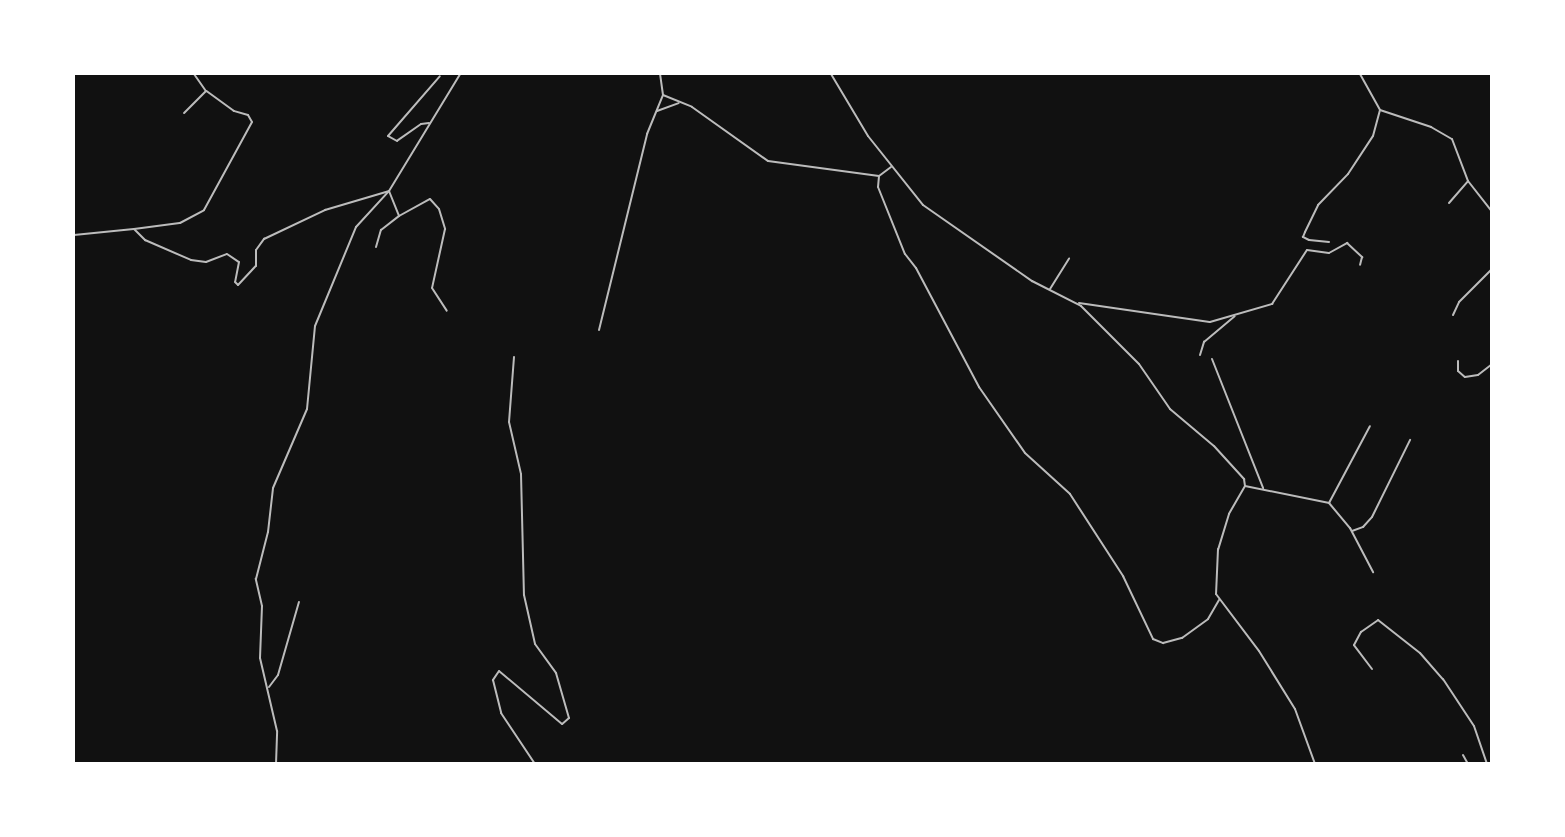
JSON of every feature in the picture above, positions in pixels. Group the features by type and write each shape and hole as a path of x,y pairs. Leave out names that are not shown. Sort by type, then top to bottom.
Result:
{"street":[{"path":"74,235 180,223 204,210 213,197 217,182 252,122 248,115 234,111 206,91 194,74"},
{"path":"276,764 277,731 269,687 260,658 262,606 256,579 268,532 273,488 307,409 309,357 324,298 356,227 389,191 460,74"},
{"path":"599,330 647,134 663,95 660,74"},
{"path":"833,74 891,167 930,211 1032,281 1076,302 1191,321 1235,316 1276,300 1307,250 1329,253 1347,243 1362,257 1360,265"},
{"path":"1360,74 1380,110 1446,133 1458,151 1468,181 1491,212"},
{"path":"429,123 421,124 397,141 388,136 440,76"},
{"path":"184,113 206,91"},
{"path":"663,95 692,107 768,161 879,176 891,167"},
{"path":"656,111 679,103"},
{"path":"1329,242 1303,237 1318,206 1348,174 1373,136 1380,110"},
{"path":"879,176 878,188 905,254 916,268 979,387 1025,453 1070,494 1123,576 1153,639 1163,643 1182,638 1208,619 1219,600"},
{"path":"1449,203 1468,181"},
{"path":"134,229 145,240 191,260 206,262 225,254 235,258 241,267 235,282 238,285 256,266 256,250 268,237 333,207 389,191"},
{"path":"389,191 399,216"},
{"path":"376,247 381,230 399,216 430,199 439,209 445,235 432,280 447,311"},
{"path":"1050,289 1069,259"},
{"path":"1453,315 1460,302 1491,269"},
{"path":"1076,302 1135,359 1170,409 1214,446 1241,475 1245,486 1229,514 1218,549 1215,571 1219,600 1259,651 1295,709 1315,764"},
{"path":"1200,356 1204,342 1235,316"},
{"path":"514,357 509,422 521,474 524,595 535,644 556,674 569,718 562,724 499,671 493,680 501,713 535,764"},
{"path":"1212,359 1263,488"},
{"path":"1458,361 1458,371 1465,377 1478,375 1491,364"},
{"path":"1329,503 1370,426"},
{"path":"1352,531 1363,527 1372,517 1410,440"},
{"path":"1245,486 1329,503 1352,531 1373,572"},
{"path":"269,687 278,675 299,602"},
{"path":"1372,669 1354,645 1361,632 1378,620 1420,653 1443,679 1474,726 1486,764"},
{"path":"1463,755 1468,764"}]}
